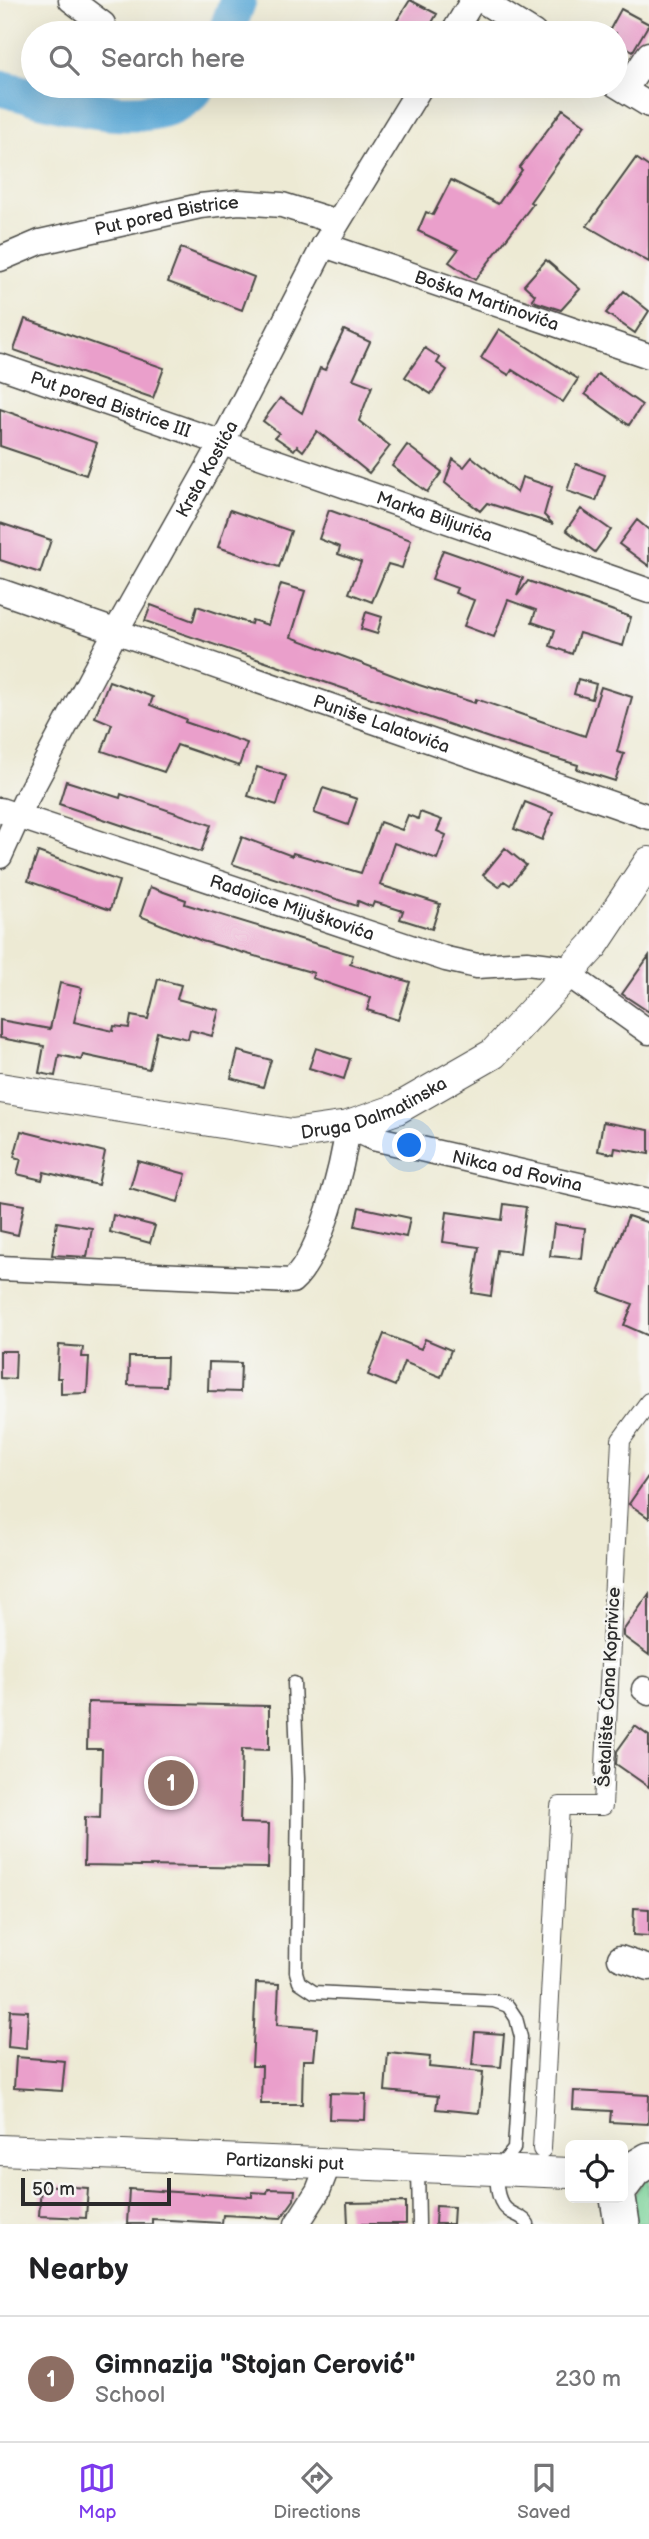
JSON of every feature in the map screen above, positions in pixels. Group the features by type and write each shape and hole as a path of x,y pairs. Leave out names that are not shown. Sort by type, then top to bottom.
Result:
{"main road":[{"path":"628,2177 634,2169 649,2160"},
{"path":"619,2203 622,2224"}],"street":[{"path":"71,0 99,21"},
{"path":"460,21 473,0"},
{"path":"481,0 515,21"},
{"path":"628,79 649,54"},
{"path":"628,93 649,105"},
{"name":"Krsta Kostića","path":"0,856 9,813 223,441 337,222 414,98"},
{"name":"Put pored Bistrice","path":"0,259 40,242 200,206 239,202 282,205 337,222"},
{"name":"Boška Martinovića","path":"324,245 649,356"},
{"name":"Put pored Bistrice III","path":"0,366 223,441"},
{"name":"Marka Biljurića","path":"223,441 649,591"},
{"name":"Puniše Lalatovića","path":"0,591 649,817"},
{"name":"Radojice Mijuškovića","path":"9,813 446,959 477,966 546,964 568,973"},
{"name":"Druga Dalmatinska","path":"0,1088 292,1134 348,1126 397,1108 494,1054 593,946 649,862"},
{"path":"568,973 649,1032"},
{"path":"0,1268 292,1281 307,1265 343,1162 348,1126"},
{"name":"Nikca od Rovina","path":"348,1126 373,1138 649,1201"},
{"name":"Šetalište Ćana Koprivice","path":"542,2149 560,1806 603,1805 621,1440 649,1402"},
{"path":"620,1958 649,1968"},
{"name":"Partizanski put","path":"0,2150 565,2173"},
{"path":"297,2224 318,2191 328,2165"}],"lane":[{"path":"294,1683 298,1779 296,1972 299,1982 314,1992 494,2001 508,2006 516,2018 521,2037 513,2149 496,2171 498,2197 506,2210 525,2219 528,2224"},
{"path":"418,2168 419,2224"}],"green space":[{"path":"649,2174 649,2224 634,2224 630,2200"}],"building":[{"path":"410,0 437,14 433,21 397,21"},
{"path":"621,9 649,24 633,51 628,48 628,21 614,21"},
{"path":"563,109 585,125 530,202 533,204 475,280 449,262 458,250 418,231 426,212 433,215 451,180 498,204 522,170 519,168"},
{"path":"636,158 649,167 649,262 587,226"},
{"path":"181,248 254,277 242,310 168,282"},
{"path":"546,260 580,289 561,310 536,302 532,299 535,295 524,285"},
{"path":"624,291 649,311 635,333 606,313"},
{"path":"25,319 164,368 153,398 14,350"},
{"path":"499,329 578,379 563,402 512,370 509,375 481,358"},
{"path":"344,330 370,342 353,379 372,386 359,421 390,446 369,473 317,431 303,451 297,446 294,450 275,437 279,433 263,421 280,398 302,413 320,368 325,370"},
{"path":"425,348 440,358 437,363 447,370 431,394 405,377"},
{"path":"598,374 642,405 629,425 585,394"},
{"path":"0,409 97,443 86,475 0,446"},
{"path":"407,445 442,472 427,492 392,466"},
{"path":"472,457 517,493 522,477 552,487 544,515 553,524 487,503 480,511 445,483 453,459 464,467"},
{"path":"576,464 605,475 596,501 567,491"},
{"path":"581,509 611,530 595,552 566,530"},
{"path":"230,510 291,531 279,567 218,547"},
{"path":"329,510 411,540 402,568 388,564 372,602 349,593 361,562 338,554 340,547 319,539"},
{"path":"637,520 649,530 649,566 619,544"},
{"path":"0,523 51,540 40,573 0,560"},
{"path":"443,550 523,578 517,596 528,581 631,617 623,646 579,633 572,654 550,646 555,630 532,622 536,610 508,600 494,637 464,626 474,600 455,593 457,588 432,579"},
{"path":"281,584 305,591 291,637 419,685 475,703 476,699 585,736 601,687 632,697 617,752 624,754 615,781 577,769 578,765 498,741 145,621 151,605 193,621 197,606 251,624 252,620 268,625"},
{"path":"366,612 382,617 377,634 361,629"},
{"path":"578,679 596,684 592,699 574,694"},
{"path":"109,681 153,697 150,705 186,719 185,722 247,743 239,766 177,745 164,772 102,751 112,724 95,717"},
{"path":"257,767 286,776 277,805 248,796"},
{"path":"66,781 120,798 121,794 211,825 201,852 59,804"},
{"path":"323,788 357,799 348,825 314,813"},
{"path":"525,802 553,813 542,840 514,829"},
{"path":"420,812 442,820 437,831 446,835 437,859 394,843 380,885 440,904 432,929 400,919 403,911 374,902 372,907 358,901 357,906 232,864 242,837 292,856 293,853 361,873 380,822 402,830 408,815 418,819"},
{"path":"505,848 526,865 510,885 504,881 499,887 483,875"},
{"path":"38,852 119,881 110,910 28,881"},
{"path":"150,887 186,900 185,904 353,955 350,964 410,982 398,1020 367,1010 371,998 312,978 314,973 202,941 140,916"},
{"path":"649,956 649,1012 622,994"},
{"path":"158,979 181,985 177,999 219,1010 212,1036 190,1030 188,1039 157,1032 149,1069 83,1055 81,1060 59,1055 55,1076 39,1073 44,1046 0,1038 0,1020 50,1029 60,983 82,988 74,1022 113,1031 114,1026 129,1028 131,1016 148,1019"},
{"path":"316,1048 350,1059 344,1079 309,1068"},
{"path":"238,1051 271,1060 263,1087 231,1078"},
{"path":"603,1122 649,1130 649,1154 615,1148 614,1154 598,1151"},
{"path":"21,1131 105,1152 98,1185 44,1172 42,1180 17,1174 21,1159 14,1157"},
{"path":"138,1161 186,1174 178,1202 130,1188"},
{"path":"0,1201 24,1205 18,1235 0,1231"},
{"path":"504,1204 526,1207 520,1253 497,1250 491,1296 472,1293 479,1247 443,1242 447,1212 502,1220"},
{"path":"359,1207 410,1218 406,1237 355,1226"},
{"path":"113,1215 155,1226 150,1243 110,1232"},
{"path":"628,1216 649,1223 649,1336 624,1325 633,1304 599,1292"},
{"path":"57,1222 92,1228 87,1257 52,1255"},
{"path":"554,1224 585,1228 582,1259 550,1256"},
{"path":"384,1334 421,1349 425,1339 451,1350 441,1377 404,1362 395,1386 368,1375"},
{"path":"59,1345 83,1347 82,1357 89,1357 87,1393 61,1394 61,1378 57,1378"},
{"path":"0,1351 16,1351 15,1379 0,1378"},
{"path":"129,1357 167,1357 166,1386 128,1385"},
{"path":"209,1362 241,1363 240,1392 208,1391"},
{"path":"649,1475 649,1518 629,1504"},
{"path":"649,1594 649,1655 623,1636 623,1631"},
{"path":"88,1702 269,1706 269,1750 242,1749 240,1823 269,1824 268,1868 84,1865 85,1817 100,1818 102,1749 87,1749"},
{"path":"635,1726 649,1736 649,1787 616,1764 617,1751"},
{"path":"634,1908 649,1909 649,1936 633,1935"},
{"path":"256,1983 279,1984 277,2025 317,2028 314,2060 303,2060 302,2104 261,2104 262,2066 252,2066"},
{"path":"10,2010 28,2011 26,2049 8,2047"},
{"path":"475,2032 504,2034 501,2067 472,2065"},
{"path":"388,2053 430,2057 429,2067 483,2072 479,2113 436,2109 438,2096 385,2091"},
{"path":"16,2057 65,2061 62,2091 14,2088"},
{"path":"574,2091 649,2095 648,2124 610,2122 611,2111 573,2109"},
{"path":"330,2093 366,2094 365,2120 329,2119"},
{"path":"41,2185 88,2188 86,2218 39,2216"},
{"path":"129,2189 252,2197 252,2192 267,2193 268,2189 295,2190 294,2200 281,2218 223,2215 222,2223 152,2219 152,2224 127,2224"},
{"path":"406,2202 406,2224 348,2224 347,2203"},
{"path":"436,2206 454,2207 453,2224 435,2224"}],"waterway":[{"path":"230,21 238,0"},
{"path":"0,88 21,93"},
{"path":"39,98 75,107 132,113 158,110 184,98"}],"place":[{"name":"Gimnazija \"Stojan Cerović\"","path":"171,1783"}]}
